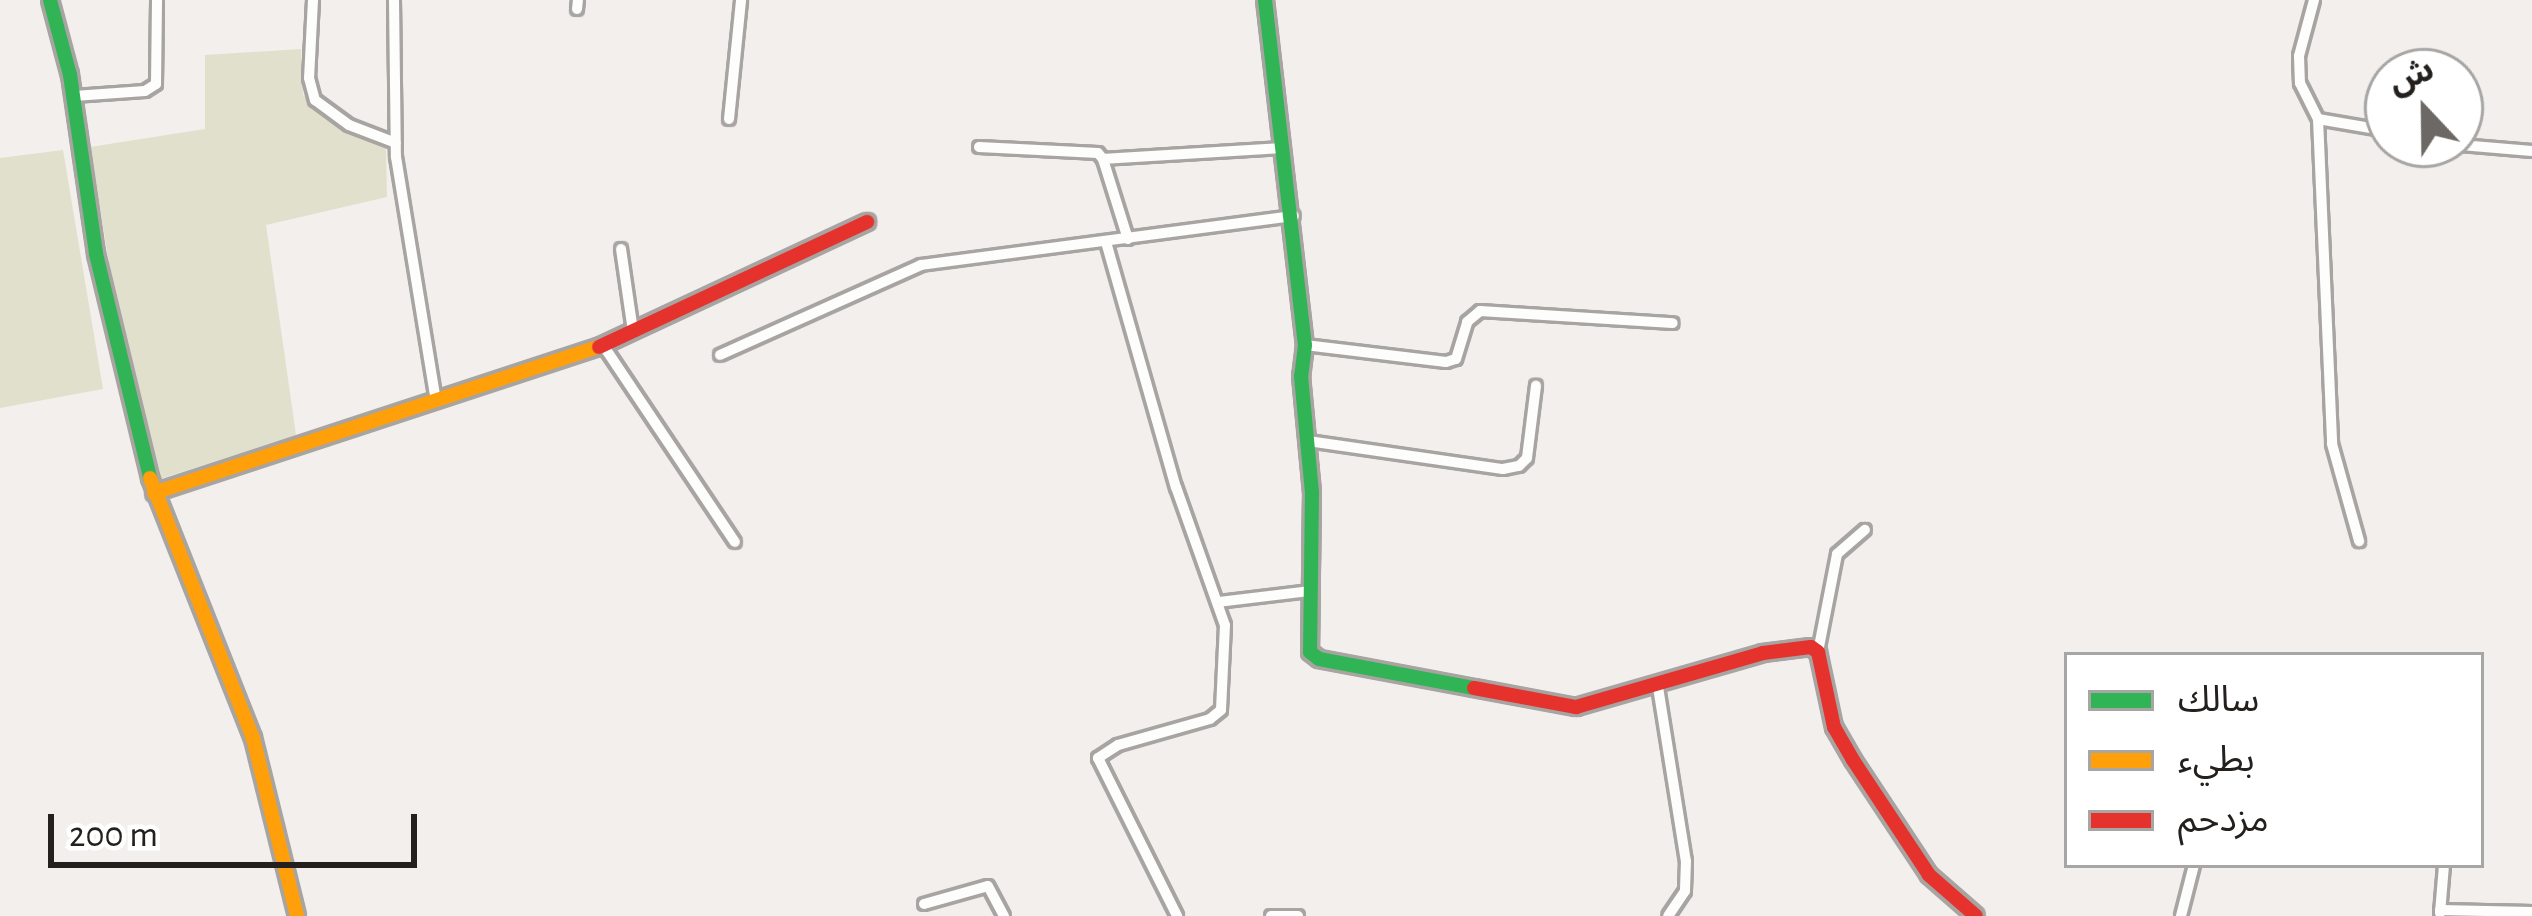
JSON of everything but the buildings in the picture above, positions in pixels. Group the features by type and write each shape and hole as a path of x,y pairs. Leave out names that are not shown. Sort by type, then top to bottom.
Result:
{"street":[{"path":"50,0 74,96 96,254 124,390 154,494 253,739 297,916"},
{"path":"74,96 146,91 156,84 157,0"},
{"path":"313,0 309,78 315,100 349,125 396,143"},
{"path":"394,0 396,143 410,267 436,402"},
{"path":"729,119 741,0"},
{"path":"1265,0 1294,216 1305,345 1301,376 1308,441 1307,641 1319,659 1576,707 1658,687 1762,652 1802,646 1818,652"},
{"path":"2314,0 2300,70 2318,119 2330,328 2326,378 2332,444 2360,541"},
{"path":"2318,119 2364,127"},
{"path":"979,147 1098,153 1128,239"},
{"path":"2484,147 2532,151"},
{"path":"1103,159 1282,148"},
{"path":"720,355 921,265 1294,216"},
{"path":"154,494 603,345 867,222"},
{"path":"1106,242 1176,487 1225,625 1221,710 1210,719 1104,750 1099,758 1177,916"},
{"path":"621,249 633,331"},
{"path":"1305,345 1446,362 1456,359 1466,322 1480,311 1673,323"},
{"path":"603,345 735,542"},
{"path":"1308,441 1503,469 1519,466 1527,458 1535,386"},
{"path":"1864,530 1837,554 1818,652 1828,710 1853,760 1929,875 1976,916"},
{"path":"1218,602 1310,591"},
{"path":"1658,687 1686,860 1685,891 1668,916"},
{"path":"2181,916 2193,868"},
{"path":"2444,868 2440,913 2532,912"},
{"path":"924,904 988,886 1004,916"},
{"path":"1271,916 1298,916"}],"green space":[{"path":"301,49 303,95 330,121 386,147 387,197 266,225 296,435 160,479 117,311 90,147 205,129 205,55"},
{"path":"63,150 103,389 0,408 0,158"}],"traffic: fast":[{"path":"50,0 70,75 96,254 150,478"},
{"path":"1265,0 1305,345 1301,376 1312,492 1310,652 1319,659 1474,688"}],"traffic: slow":[{"path":"154,493 599,347"},
{"path":"150,478 253,738 297,916"}],"traffic: jam":[{"path":"599,347 867,222"},
{"path":"1474,688 1576,707 1763,653 1811,647 1818,652 1834,727 1853,760 1929,875 1976,916"}]}
